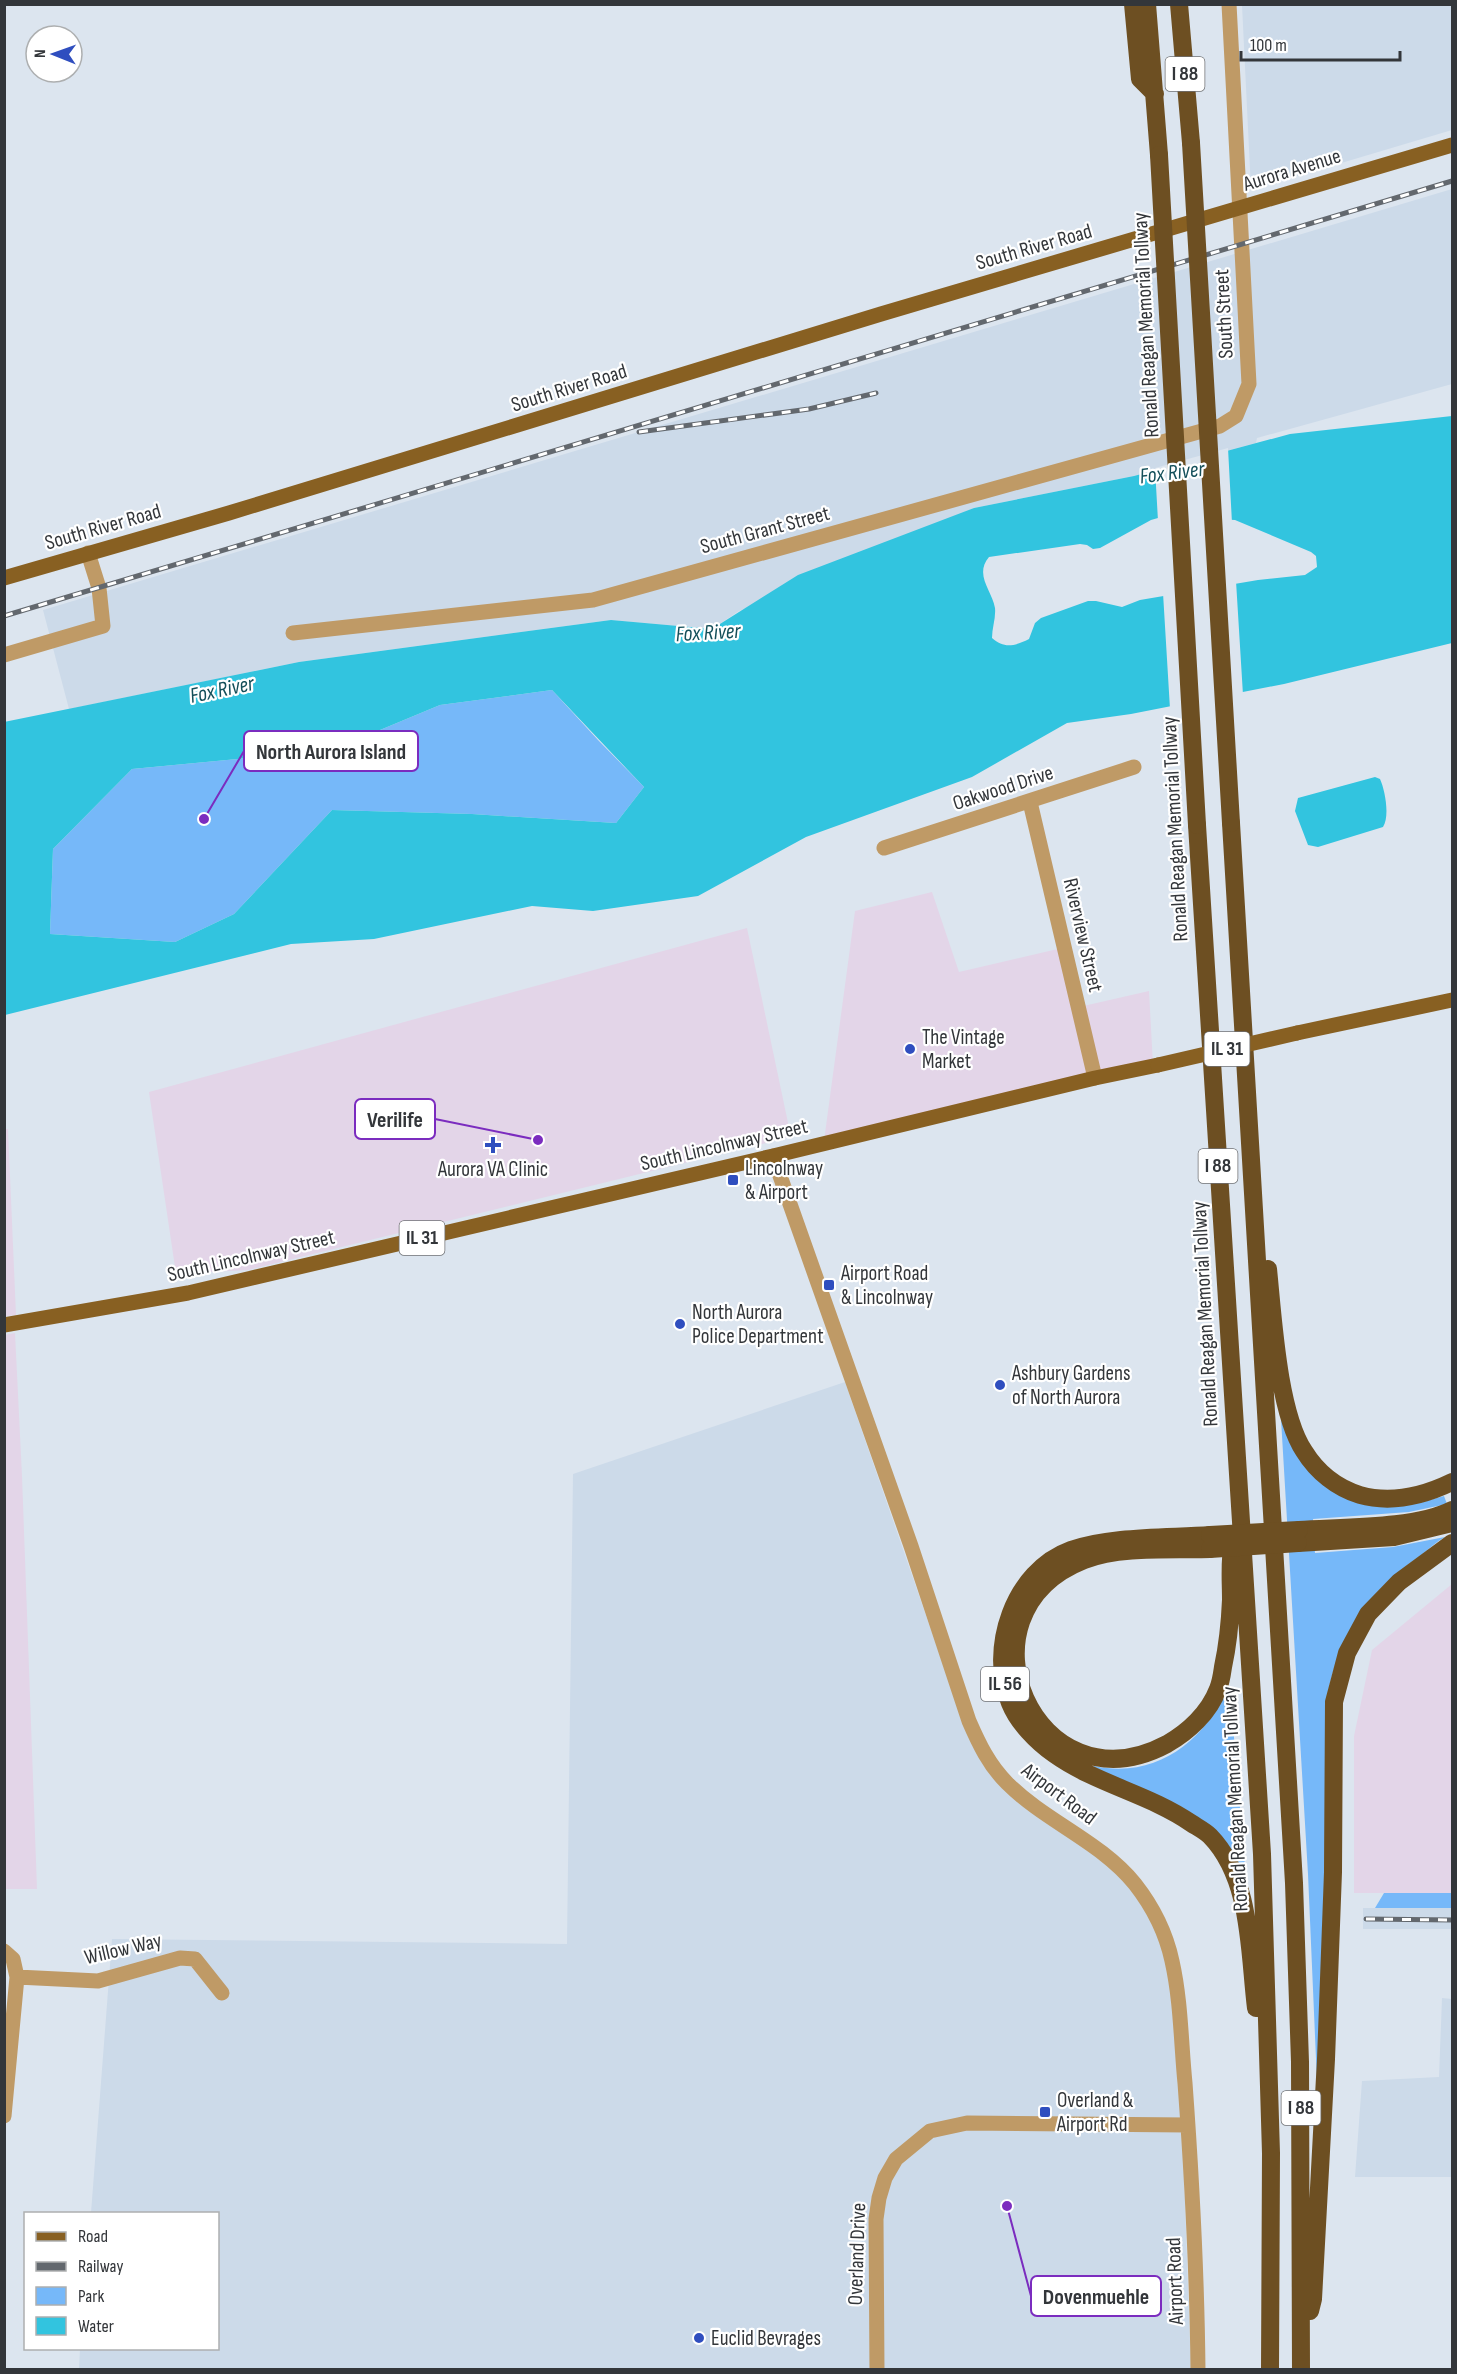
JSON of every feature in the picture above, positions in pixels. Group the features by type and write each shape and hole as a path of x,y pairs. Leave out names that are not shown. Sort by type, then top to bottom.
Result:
{"highway":[{"name":"I 88","path":"1133,4 1140,79 1155,94"},
{"name":"Ronald Reagan Memorial Tollway","path":"1147,4 1159,155 1197,825 1262,1854 1269,2087 1270,2370"},
{"name":"I 88","path":"1179,4 1191,143 1252,1209 1294,1883 1300,2062 1301,2370"},
{"path":"1252,1209 1268,1269 1275,1341 1287,1403 1302,1450 1316,1468 1334,1483 1353,1493 1370,1498 1410,1498 1452,1482"},
{"path":"1210,1542 1114,1553 1086,1559 1060,1571 1038,1592 1019,1626 1015,1656 1019,1686 1031,1711 1048,1731 1070,1749 1101,1759 1148,1754 1183,1735 1205,1712 1218,1689 1229,1638 1230,1557 1239,1507"},
{"name":"IL 56","path":"1269,2087 1256,2007 1244,1907 1232,1868 1210,1836 1177,1813 1085,1771 1054,1754 1030,1733 1010,1704 1003,1675 1002,1644 1011,1613 1023,1588 1042,1568 1069,1551 1099,1542 1210,1542 1299,1537 1406,1522 1452,1510"},
{"path":"1299,1537 1394,1537 1452,1523"},
{"path":"1301,2348 1313,2299 1326,2059 1333,1872 1334,1702 1347,1653 1368,1614 1399,1582 1452,1543"}],"main road":[{"name":"Aurora Avenue","path":"1145,237 1452,145"},
{"name":"South River Road","path":"4,578 241,510 893,310 1145,237"},
{"name":"South Lincolnway Street","path":"4,1325 188,1293 1095,1078 1452,1000"}],"street":[{"name":"South Street","path":"1229,4 1248,384 1236,416"},
{"name":"South Grant Street","path":"293,633 593,600 1220,426 1236,416"},
{"path":"4,655 103,626 99,588 88,553"},
{"name":"Oakwood Drive","path":"884,848 1134,767"},
{"name":"Riverview Street","path":"1029,802 1095,1078"},
{"name":"Airport Road","path":"773,1156 911,1546 969,1721 979,1744 996,1771 1022,1797 1103,1853 1118,1866 1143,1894 1160,1923 1177,1984 1196,2262 1198,2370"},
{"path":"4,2116 17,1977 15,1964 7,1953"},
{"name":"Willow Way","path":"17,1977 98,1981 180,1958 195,1959 222,1993"},
{"name":"Overland Drive","path":"876,2370 876,2219 879,2198 885,2178 896,2159 930,2131 967,2123 1188,2125"}],"shaded area":[{"path":"1242,5 1452,5 1452,130 1251,190"},
{"path":"1452,189 1452,384 1257,438 1256,443 1134,476 974,508 739,611 712,629 611,620 299,662 69,709 43,610"},
{"path":"932,892 959,972 1062,948 1093,1076 824,1141 855,911"},
{"path":"747,928 791,1137 248,1270 176,1274 149,1092"},
{"path":"1149,991 1153,1065 1096,1076 1079,1007"},
{"path":"5,1129 8,1129 16,1315 5,1316"},
{"path":"15,1333 37,1889 4,1889 4,1335"},
{"path":"845,1382 964,1725 984,1766 1011,1794 1114,1867 1146,1901 1165,1942 1181,2090 1191,2369 79,2370 80,2350 219,2350 219,2212 91,2212 112,1939 567,1944 573,1474"},
{"path":"1452,1584 1452,1893 1354,1893 1354,1736 1372,1650"},
{"path":"1363,1908 1452,1908 1452,1929 1363,1929"},
{"path":"1442,1998 1452,1999 1452,2177 1355,2177 1362,2081 1439,2077"}],"green space":[{"path":"552,690 644,787 616,823 472,814 332,810 234,914 175,942 50,934 53,849 132,769 332,750 440,705"},
{"path":"1281,1419 1319,1480 1419,1503 1444,1496 1447,1504 1409,1512 1313,1519 1315,1553 1393,1547 1445,1537 1401,1570 1370,1600 1358,1616 1339,1653 1327,1697 1325,1863 1317,2082 1308,1874"},
{"path":"1230,1690 1246,1879 1236,1860 1093,1768 1094,1766 1116,1769 1137,1767 1157,1762 1174,1753 1204,1726"},
{"path":"1384,1893 1452,1893 1452,1908 1375,1908"}],"water":[{"name":"Fox River","path":"1452,416 1452,643 1284,684 1131,714 1067,723 972,777 806,837 698,896 593,911 532,906 374,939 291,944 5,1015 4,722 299,662 611,620 712,629 798,575 974,508 1134,476 1290,434","holes":["1165,516 1235,520 1311,552 1316,556 1317,567 1305,575 1258,580 1140,600 1122,607 1088,601 1041,618 1035,623 1029,639 1019,643 1005,645 992,638 995,608 983,570 989,557 1080,544 1093,549 1100,548 1151,520","552,690 644,787 616,823 472,814 332,810 234,914 175,942 50,934 53,849 132,769 332,750 440,705"]},
{"path":"1375,777 1380,779 1385,796 1386,816 1383,827 1318,847 1308,845 1295,811 1298,798"}],"pier":[{"path":"1228,448 1232,523 1202,519 1158,521 1155,468"},
{"path":"1236,581 1243,695 1170,709 1163,593"}],"railway":[{"path":"4,616 1452,181"},
{"path":"639,432 809,409 876,393"},
{"path":"1366,1919 1452,1920"}],"place":[{"name":"North Aurora Island","path":"204,819"},
{"name":"The Vintage Market","path":"910,1049"},
{"name":"Verilife","path":"538,1140"},
{"name":"Aurora VA Clinic","path":"493,1145"},
{"name":"Lincolnway & Airport","path":"733,1180"},
{"name":"Airport Road & Lincolnway","path":"829,1285"},
{"name":"North Aurora Police Department","path":"680,1324"},
{"name":"Ashbury Gardens of North Aurora","path":"1000,1385"},
{"name":"Overland & Airport Rd","path":"1045,2112"},
{"name":"Dovenmuehle","path":"1007,2206"},
{"name":"Euclid Bevrages","path":"699,2338"}]}
